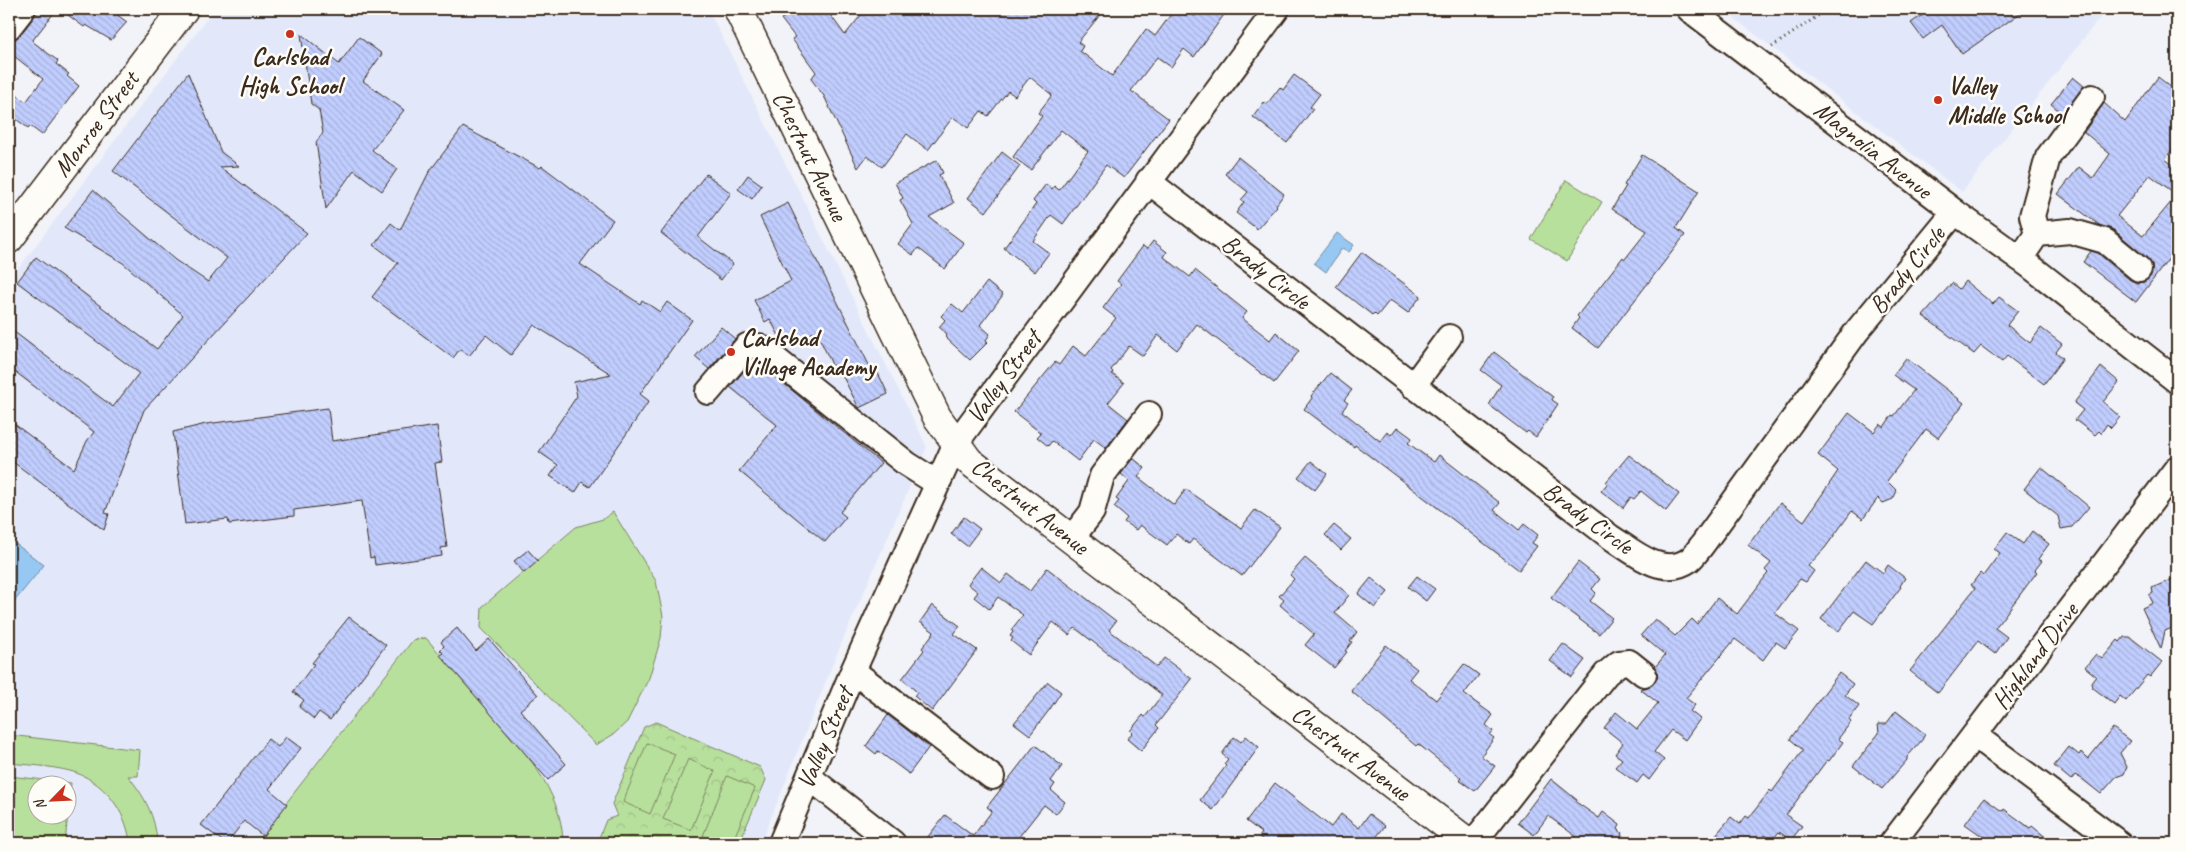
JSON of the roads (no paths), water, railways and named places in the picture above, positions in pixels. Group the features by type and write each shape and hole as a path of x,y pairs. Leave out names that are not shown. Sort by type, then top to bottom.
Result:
{"main road":[{"name":"Monroe Street","path":"9,239 184,9"},
{"name":"Chestnut Avenue","path":"738,9 937,417 969,461 1469,843"}],"street":[{"path":"9,27 23,9"},
{"name":"Valley Street","path":"781,843 853,671 956,443 1148,181 1278,9"},
{"name":"Magnolia Avenue","path":"1689,9 1955,212 2020,259 2177,381"},
{"path":"2020,259 2036,234 2032,216 2048,156 2092,97"},
{"name":"Brady Circle","path":"1148,181 1609,536 1648,562 1666,567 1688,560 1713,530 1858,331 1955,212"},
{"path":"2036,234 2070,231 2105,241 2139,269"},
{"path":"1413,386 1449,337"},
{"path":"708,392 747,346 759,346 907,464 938,483"},
{"path":"1072,539 1092,512 1102,476 1149,414"},
{"name":"Highland Drive","path":"1892,843 2177,468"},
{"path":"1474,843 1606,674 1619,663 1630,662 1644,674"},
{"path":"853,671 992,777"},
{"path":"1974,735 2119,843"},
{"path":"808,777 893,843"}],"water":[{"path":"1337,233 1354,245 1349,252 1342,248 1326,272 1314,263"},
{"path":"9,539 44,565 9,608"}],"place":[{"name":"Carlsbad High School","path":"290,34"},
{"name":"Valley Middle School","path":"1938,100"},
{"name":"Carlsbad Village Academy","path":"731,352"}]}
